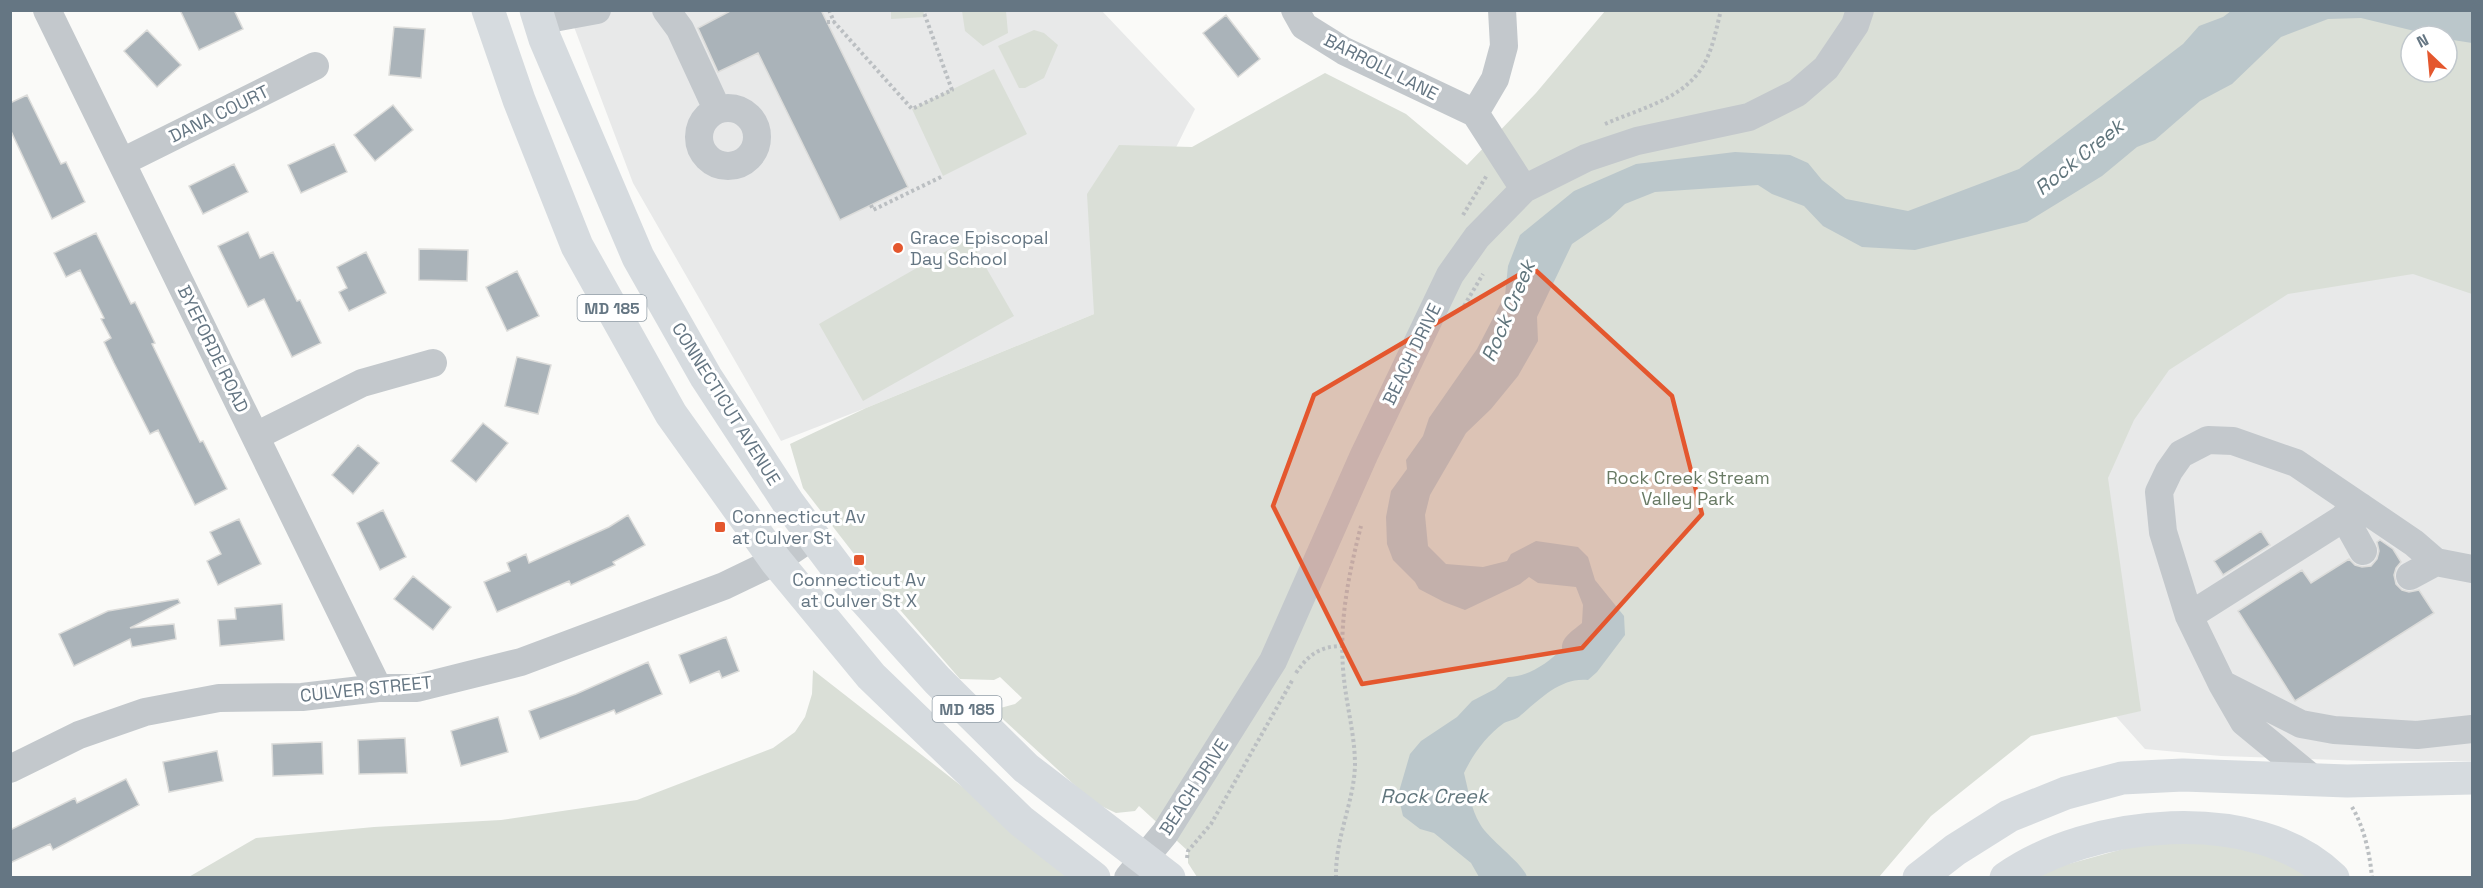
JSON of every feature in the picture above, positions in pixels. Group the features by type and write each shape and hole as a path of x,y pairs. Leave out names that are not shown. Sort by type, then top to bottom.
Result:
{"main road":[{"path":"491,21 537,14"},
{"name":"CONNECTICUT AVENUE","path":"537,14 553,59 638,257 706,377 789,504 840,572 937,680 1026,768 1157,869"},
{"name":"MD 185","path":"491,21 519,100 577,246 671,414 776,561 871,676 1021,821 1094,878"},
{"path":"1919,878 1955,850 2009,816 2066,794 2122,778 2183,775 2347,781 2472,778"},
{"path":"2006,878 2022,866 2068,846 2111,834 2161,828 2207,829 2250,835 2291,848 2332,878"}],"street":[{"name":"BYEFORDE ROAD","path":"47,10 378,688"},
{"path":"537,14 559,17 597,10"},
{"path":"666,10 680,29 717,109"},
{"name":"BARROLL LANE","path":"1295,10 1304,26 1344,51 1475,113"},
{"path":"1502,10 1504,46 1495,79 1475,113 1524,189"},
{"name":"BEACH DRIVE","path":"1157,869 1165,833 1274,661 1364,455 1450,275 1477,237 1524,189 1586,158 1637,141 1749,117 1797,93 1826,68 1854,27 1860,10"},
{"name":"DANA COURT","path":"122,162 315,66"},
{"path":"256,436 362,383 433,363"},
{"path":"2312,778 2244,722 2222,684 2189,616 2163,532 2159,492 2169,471 2181,454 2208,440 2233,441 2296,463 2352,512 2414,543 2436,562 2472,568"},
{"path":"2352,512 2363,551"},
{"path":"2189,616 2352,512"},
{"name":"CULVER STREET","path":"10,769 79,735 145,712 219,698 302,697 378,688 417,688 521,662 724,586 776,561 813,536"},
{"path":"2410,576 2436,562"},
{"path":"2222,684 2301,724 2334,730 2417,735 2472,729"}],"path":[{"path":"829,10 834,22 912,109 952,90 923,10"},
{"path":"1596,128 1638,109 1658,104 1687,85 1708,58 1721,10"},
{"path":"826,22 834,22"},
{"path":"1464,224 1462,216 1484,178 1492,169"},
{"path":"871,205 873,210 943,176"},
{"path":"1463,308 1485,269"},
{"path":"1336,878 1338,847 1354,781 1355,764 1342,646 1347,590 1362,523"},
{"path":"1157,869 1188,851 1211,824 1302,665 1318,650 1342,646"},
{"path":"2347,781 2349,804 2358,818 2371,860 2372,878"}],"highlighted area":[{"path":"1532,267 1672,396 1702,514 1582,648 1362,684 1273,506 1314,395"}],"shaded area":[{"name":"Grace Episcopal Day School","path":"568,11 1102,11 1195,109 1094,314 781,441 633,183"},
{"path":"2472,264 2472,761 2368,761 2221,756 2145,749 2095,693 2086,410 2171,308"}],"green space":[{"path":"891,11 923,11 925,17 891,19"},
{"path":"962,11 1006,11 1008,33 983,46 965,31"},
{"name":"Rock Creek Stream Valley Park","path":"1605,11 2472,11 2472,294 2413,274 2288,294 2169,370 2134,420 2108,478 2141,711 2031,736 1931,816 1879,877 1197,877 1188,863 1188,851 1139,806 1135,811 1116,813 1093,802 993,710 1015,704 1022,698 1000,677 994,680 960,679 875,581 803,488 790,444 866,408 1094,314 1087,194 1119,145 1192,147 1325,73 1406,114 1467,165 1536,93"},
{"path":"1034,30 1044,33 1058,45 1044,78 1025,88 1019,88 998,46"},
{"path":"994,69 1027,134 943,176 912,109"},
{"path":"969,238 1014,316 863,401 819,324"},
{"path":"813,670 1078,877 187,878 256,838 374,827 501,820 637,800 773,748 795,732 805,717 812,694"},
{"path":"2174,835 2256,844 2316,878 2017,878"}],"water":[{"name":"Rock Creek","path":"2231,11 2472,11 2472,43 2459,41 2459,24 2399,24 2399,27 2361,18 2328,19 2281,37 2232,84 2200,101 2155,140 2137,147 2102,176 2027,222 1915,250 1862,247 1823,226 1804,206 1772,194 1758,185 1655,192 1625,204 1610,218 1572,244 1537,317 1538,341 1518,376 1491,409 1466,433 1430,495 1425,515 1428,546 1446,564 1483,567 1507,561 1511,554 1536,541 1578,547 1588,557 1595,580 1624,616 1625,635 1597,672 1588,680 1569,682 1552,690 1519,717 1504,723 1492,733 1481,745 1464,773 1472,805 1480,824 1520,865 1527,877 1479,877 1471,863 1434,833 1420,829 1403,816 1398,795 1410,754 1421,741 1457,717 1472,701 1495,689 1508,677 1523,675 1544,664 1562,649 1566,637 1582,623 1583,605 1576,587 1538,583 1529,577 1520,584 1465,610 1444,602 1419,589 1393,560 1387,544 1386,517 1391,491 1407,469 1406,460 1423,436 1429,418 1477,349 1505,295 1508,266 1520,235 1574,191 1636,164 1735,152 1790,155 1808,163 1822,180 1846,199 1908,211 2019,169 2183,44 2199,26 2223,17"}],"building":[{"path":"180,10 234,10 243,29 199,50"},
{"name":"Grace Episcopal Day School","path":"732,10 821,10 908,187 840,220 758,53 718,72 698,28"},
{"path":"1226,15 1260,59 1238,77 1203,33"},
{"path":"394,27 425,29 421,78 389,75"},
{"path":"147,30 181,65 157,87 124,51"},
{"path":"27,95 61,164 66,162 85,202 52,219 10,129 10,103"},
{"path":"393,105 413,130 375,161 354,135"},
{"path":"334,144 347,172 301,193 288,165"},
{"path":"234,164 248,192 203,214 189,186"},
{"path":"248,232 260,258 273,252 321,343 292,357 264,299 248,307 218,246"},
{"path":"96,233 131,304 135,302 155,343 152,344 200,442 203,441 227,489 195,505 158,430 150,434 114,363 104,342 111,338 101,319 104,318 80,270 66,277 54,253"},
{"path":"419,249 468,250 467,281 419,280"},
{"path":"366,252 386,293 349,311 339,292 347,288 337,267"},
{"path":"517,271 539,316 507,331 486,287"},
{"path":"517,357 551,365 538,414 505,406"},
{"path":"483,423 508,443 476,482 451,461"},
{"path":"358,445 379,463 353,494 332,475"},
{"path":"383,510 406,557 380,570 357,523"},
{"path":"628,515 645,545 613,562 615,565 571,585 569,581 497,612 484,582 510,571 507,563 526,554 529,563 609,527"},
{"path":"239,519 261,564 218,585 207,561 221,554 210,532"},
{"path":"2261,531 2270,545 2223,575 2214,561"},
{"path":"2380,540 2393,549 2401,562 2394,575 2396,584 2402,590 2409,592 2419,590 2434,613 2295,701 2238,611 2302,570 2311,583 2349,559 2355,565 2371,566 2377,559 2379,551 2377,542"},
{"path":"413,576 451,607 433,630 394,599"},
{"path":"178,599 180,603 130,628 174,624 176,639 132,647 130,639 74,666 59,634 108,611"},
{"path":"282,604 284,640 220,646 218,620 236,619 235,608"},
{"path":"726,637 739,671 722,678 719,671 690,683 679,655"},
{"path":"648,662 662,694 616,714 614,710 540,739 529,711 576,694"},
{"path":"498,717 508,752 461,766 451,731"},
{"path":"405,738 407,773 359,774 358,740"},
{"path":"322,742 323,774 273,776 272,744"},
{"path":"217,751 223,781 169,792 163,762"},
{"path":"126,779 139,805 53,850 50,844 10,863 10,830 75,798 77,803"}],"place":[{"name":"Grace Episcopal Day School","path":"898,248"},
{"name":"Connecticut Av at Culver St","path":"720,527"},
{"name":"Connecticut Av at Culver St X","path":"859,560"}]}
